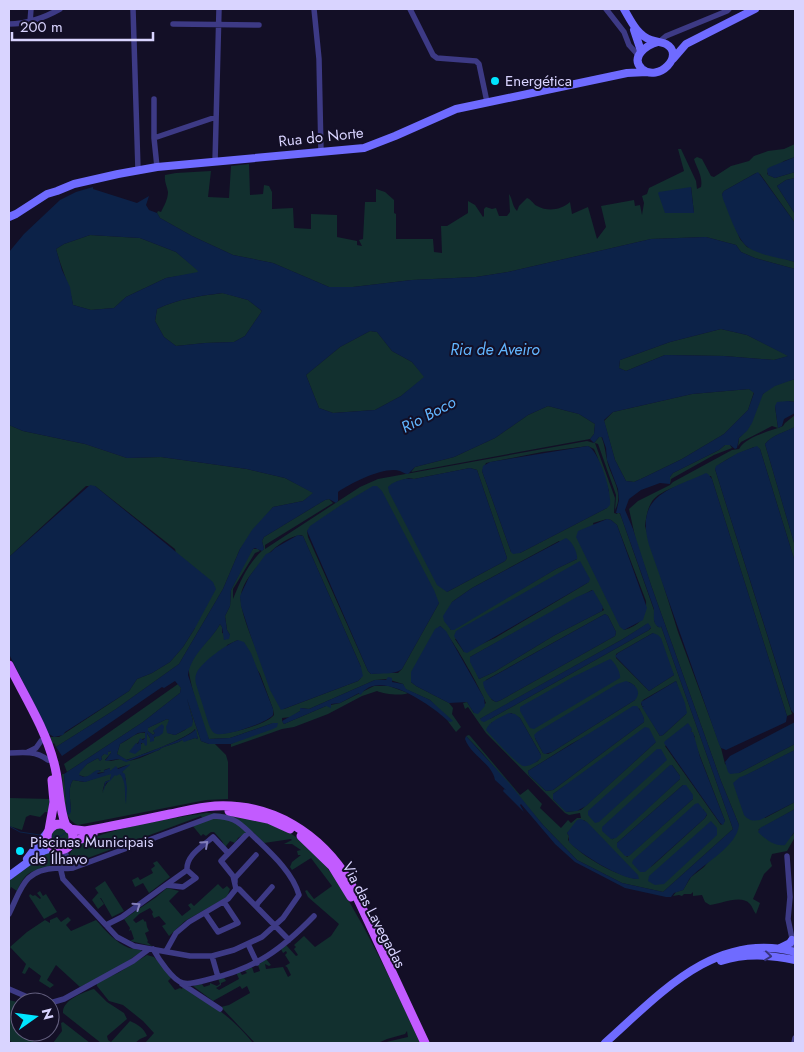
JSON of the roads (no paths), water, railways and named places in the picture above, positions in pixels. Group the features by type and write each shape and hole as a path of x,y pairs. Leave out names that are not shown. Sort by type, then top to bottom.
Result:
{"main road":[{"path":"624,9 630,21 642,36 663,44 673,54 673,58"},
{"path":"630,21 639,56 639,66 652,73 661,70 670,63 686,44 755,9"},
{"path":"627,73 646,46 686,44"},
{"name":"Rua do Norte","path":"9,224 13,216 48,194 74,184 157,167 364,148 375,145 443,113 627,73 647,72"},
{"path":"9,665 40,726 54,761 62,816 72,836 68,849 43,851 9,876"},
{"path":"9,677 41,741 52,775 54,802 47,841 54,849"},
{"name":"Via das Lavegadas","path":"68,828 85,831 198,808 228,806 256,809 273,814 296,825 334,860 350,882 424,1043"},
{"path":"223,811 240,809 258,813 283,822 306,836 310,836 312,841 338,869 343,882"},
{"name":"Via das Lavegadas","path":"68,849 85,836 116,828 212,810 260,816 290,828 322,854 343,882 373,938 424,1043"},
{"path":"22,866 48,831 59,824 68,828"},
{"path":"780,948 792,940"},
{"path":"604,1043 686,973 709,960 731,952 760,947 780,948 795,952"},
{"path":"610,1043 688,975 705,967 728,958 753,955 769,955 795,960"}],"street":[{"path":"30,22 31,9"},
{"path":"9,24 30,22 60,9"},
{"path":"133,9 138,170"},
{"path":"215,162 219,9"},
{"path":"314,9 319,59 321,152"},
{"path":"410,9 433,55 437,58 476,61 479,64 488,102"},
{"path":"606,9 624,32 629,45 639,56"},
{"path":"663,44 674,33 729,9"},
{"path":"173,24 259,25"},
{"path":"154,99 154,138 157,167"},
{"path":"154,138 216,117"},
{"path":"28,752 36,748 41,741"},
{"path":"9,753 28,752 48,760"},
{"path":"9,914 26,878 34,873 61,868 73,868 214,816 228,817 239,822 284,869 297,887 299,895 283,918 262,937 234,950 212,956 190,956 134,946 117,937 64,878 61,868 54,849"},
{"path":"166,951 176,933 189,922 224,902 236,889 233,876 221,861 249,832"},
{"path":"166,885 183,887 196,878 187,870 189,858 213,837 228,853"},
{"path":"68,849 68,861 73,865 81,865"},
{"path":"61,868 68,849"},
{"path":"235,882 235,878 256,855"},
{"path":"787,856 790,897 788,919 795,952"},
{"path":"106,925 122,917 187,870"},
{"path":"257,907 257,904 272,887"},
{"path":"236,889 239,889 289,940"},
{"path":"205,913 218,932 238,923 224,902"},
{"path":"181,983 191,984 218,977 257,963 289,940 314,916"},
{"path":"248,944 257,963"},
{"path":"151,949 170,974 220,1009"},
{"path":"60,1000 83,989 151,949"},
{"path":"212,956 218,977"},
{"path":"794,1043 795,1038"}],"water":[{"path":"795,157 795,172 775,178 768,175 767,169 770,167"},
{"path":"758,172 795,223 795,262 766,255 749,248 737,233 731,219 722,194 724,191"},
{"path":"795,178 795,214 777,186 786,180"},
{"name":"Ria de Aveiro","path":"93,187 93,189 137,203 149,196 146,205 149,210 157,213 160,218 192,236 233,255 273,263 329,287 353,287 412,280 476,277 508,272 651,239 706,237 736,245 741,252 755,258 795,269 795,379 775,386 763,394 752,423 739,438 737,448 725,445 719,450 673,473 670,477 670,484 660,483 641,490 629,499 625,510 721,781 739,825 737,833 727,847 697,871 683,890 674,893 671,897 666,897 625,888 575,862 555,844 521,804 524,812 503,791 504,789 506,790 495,780 490,769 472,750 465,739 466,736 509,783 543,825 577,860 622,883 663,892 733,829 661,626 660,628 655,622 654,609 620,513 616,513 619,500 618,489 607,460 606,448 602,437 599,437 594,443 590,439 594,434 595,424 579,414 548,406 528,415 495,438 454,457 415,467 408,474 394,470 377,473 359,480 338,492 338,501 336,503 329,499 325,500 264,537 262,541 264,549 262,551 253,549 231,590 230,606 225,616 227,630 230,635 229,639 224,640 220,624 197,654 188,675 209,739 230,738 273,723 278,723 277,727 231,744 209,744 201,741 187,699 193,721 192,726 175,735 167,733 166,727 169,720 167,719 148,728 148,731 153,735 155,733 153,731 162,724 164,726 163,733 154,737 154,741 150,742 147,733 147,745 145,746 144,743 141,743 141,749 135,754 129,752 136,743 138,744 140,738 143,740 145,738 145,732 138,733 120,744 117,754 127,760 175,741 196,729 198,739 195,738 184,742 182,740 126,762 119,759 105,761 111,751 108,752 108,755 104,754 100,761 98,758 87,764 79,775 87,776 97,770 101,771 98,774 110,768 110,771 116,766 118,769 130,764 122,772 125,774 127,788 126,804 124,785 120,774 115,775 110,781 106,783 103,793 105,782 110,780 111,774 85,782 73,780 70,791 71,812 69,815 67,814 64,774 143,722 180,693 181,688 175,681 164,688 162,687 62,756 56,747 116,709 179,664 223,589 240,549 252,530 273,507 303,501 313,493 285,478 247,469 161,457 127,458 85,444 23,431 9,425 9,252 24,234 60,200 76,192","holes":["90,235 140,238 176,252 198,272 166,278 126,297 114,308 91,310 73,305 70,287 62,270 56,249 64,244","222,293 248,300 262,311 245,336 234,342 176,346 164,337 155,321 157,309 181,300","721,329 747,335 788,356 774,360 724,356 665,355 626,371 619,368 620,360 670,342","370,331 377,332 392,351 412,362 424,377 401,396 375,410 333,413 319,408 306,375 340,347","749,389 754,393 748,410 724,434 682,459 634,482 626,481 615,460 604,420 613,412 692,394"]},
{"path":"691,187 694,213 665,213 659,192"},
{"path":"777,402 795,402 795,413 784,419 782,426 778,428 775,406"},
{"path":"795,427 795,546 765,444 775,436"},
{"path":"588,446 592,449 604,472 609,491 610,505 520,553 513,554 482,471 483,466 490,462"},
{"path":"757,446 760,449 795,562 795,715 791,710 715,469 716,466 738,453"},
{"path":"470,468 477,470 507,558 505,561 447,592 437,585 388,487 404,479 414,479"},
{"path":"706,473 712,479 787,716 786,722 726,750 721,748 719,744 649,545 646,528 647,515 651,505 658,497 680,484"},
{"path":"90,485 95,486 213,582 216,589 195,628 183,647 170,662 152,673 137,679 129,691 63,735 54,737 49,734 9,654 9,557"},
{"path":"373,486 377,486 382,491 439,603 402,669 391,673 371,674 368,671 307,531 310,526"},
{"path":"607,519 617,525 647,608 643,620 624,630 620,627 576,537 578,531"},
{"path":"298,535 303,536 361,667 363,676 358,681 281,710 270,690 241,606 240,596 249,577 266,554"},
{"path":"566,538 574,547 577,559 556,569 454,630 451,630 444,621 443,616 452,602 472,588"},
{"path":"580,561 590,579 589,582 467,653 464,652 454,636 456,631"},
{"path":"593,590 603,607 602,611 555,635 479,679 470,662 470,657 577,597"},
{"path":"605,614 608,616 616,632 615,636 501,700 496,702 487,694 483,682"},
{"path":"648,623 651,627 649,630 490,719 484,722 481,721 480,719 483,717 623,639"},
{"path":"440,626 446,631 484,698 485,706 478,714 474,713 467,702 449,703 411,682 411,672 435,629"},
{"path":"653,633 661,638 674,675 649,691 615,656"},
{"path":"238,640 244,642 251,653 273,709 273,715 263,722 246,728 217,734 213,732 209,725 196,684 196,675 210,658"},
{"path":"610,659 620,673 620,678 534,729 530,728 520,711 520,707 573,677"},
{"path":"388,677 392,678 392,682 403,684 406,689 430,700 453,721 450,722 431,707 408,693 396,688 374,686 364,690 360,695 359,693 340,703 331,704 331,708 326,706 284,724 282,721 300,711 300,708 309,709 375,680 386,680"},
{"path":"626,681 633,684 638,691 635,700 552,752 543,753 534,735 537,732 617,684"},
{"path":"676,681 687,713 660,736 642,707 644,706 642,706 641,702"},
{"path":"633,706 637,706 640,709 644,722 553,790 546,791 529,775 528,771"},
{"path":"509,713 515,714 520,718 541,755 541,758 535,763 525,766 520,764 486,730 492,722"},
{"path":"795,722 795,744 739,773 730,774 728,772 725,762 730,756"},
{"path":"688,723 692,729 691,732 693,732 700,757 725,821 723,825 664,743"},
{"path":"645,727 649,728 656,742 586,806 577,811 566,812 553,799 553,794"},
{"path":"657,749 661,749 667,760 599,822 595,823 588,815 588,811"},
{"path":"795,750 795,802 760,820 748,818 744,815 733,783 740,777"},
{"path":"670,765 680,776 680,779 616,838 611,839 602,831 602,827"},
{"path":"683,785 686,785 693,795 693,799 629,856 625,856 617,847 617,843"},
{"path":"698,803 707,814 705,818 645,872 640,872 632,863 633,860"},
{"path":"795,809 795,831 785,845 774,844 758,832 760,828"},
{"path":"581,819 587,822 638,875 639,879 623,876 602,866 569,842 567,833 577,820"},
{"path":"711,821 717,828 717,835 664,884 655,885 648,881 649,876"}],"waterway":[{"path":"9,826 20,832 40,835"},
{"path":"52,836 61,836 66,832"}],"place":[{"name":"Energética","path":"495,81"},
{"name":"Piscinas Municipais de Ílhavo","path":"20,851"}],"water label":[{"name":"Rio Boco","path":"428,414"}]}
